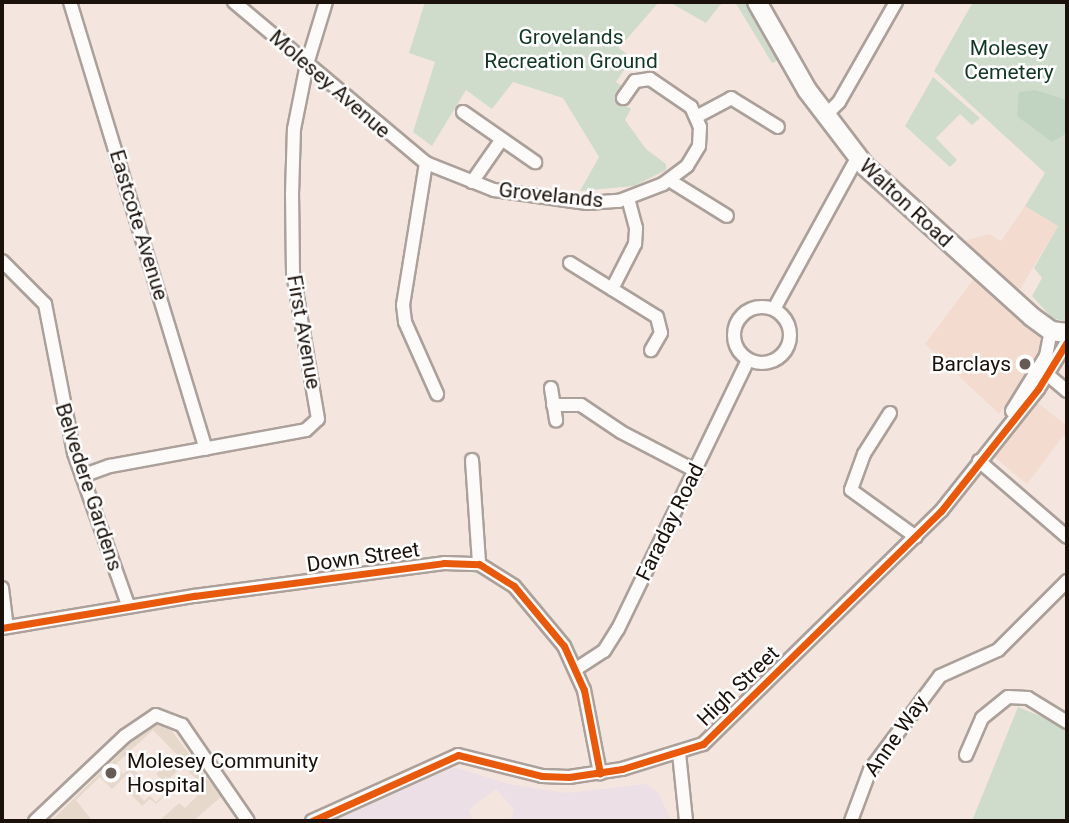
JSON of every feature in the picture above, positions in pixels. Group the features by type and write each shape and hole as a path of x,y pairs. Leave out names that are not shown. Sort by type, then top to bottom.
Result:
{"main road":[{"name":"Walton Road","path":"757,2 826,115 858,158 1059,332"}],"street":[{"name":"Eastcote Avenue","path":"70,2 206,449"},
{"name":"Molesey Avenue","path":"234,2 426,163"},
{"name":"First Avenue","path":"82,476 110,466 306,430 318,419 293,273 294,129 307,64 326,2"},
{"path":"826,115 839,102 896,2"},
{"path":"623,97 635,81 650,79 691,107 696,117 732,98 778,127"},
{"name":"Grovelands","path":"463,112 535,162"},
{"name":"Grovelands","path":"426,163 494,190 587,203 628,198 669,180 687,166 699,146 700,127 696,117"},
{"name":"Grovelands","path":"472,182 502,139"},
{"path":"774,309 858,158"},
{"path":"426,163 403,305 405,322 437,394"},
{"path":"669,180 727,216"},
{"path":"612,289 635,244 636,228 628,198"},
{"name":"Belvedere Gardens","path":"2,261 45,304 57,386 82,476 128,605"},
{"path":"570,262 657,317 661,333 650,350"},
{"path":"774,309 791,333 785,352 768,363 748,360 736,346 735,326 746,311 774,309"},
{"name":"High Street","path":"1000,433 1059,332"},
{"name":"High Street","path":"312,821 458,755 542,776 600,773 703,744 728,723 916,537 1048,375 1067,342"},
{"name":"Faraday Road","path":"576,669 604,651 696,471 748,360"},
{"path":"1048,375 1067,391"},
{"path":"551,388 556,421"},
{"path":"553,405 581,405 621,432 696,471"},
{"path":"890,413 864,454 851,490 916,537"},
{"path":"471,460 479,564 514,586 545,618 576,669 589,710 600,773"},
{"path":"979,461 1067,537"},
{"name":"Down Street","path":"4,627 128,605 444,564 479,564"},
{"name":"Anne Way","path":"851,821 862,786 881,753 940,676 959,665 998,650 1067,581"},
{"path":"2,588 4,627"},
{"path":"966,755 982,718 1008,697 1028,698 1067,722"},
{"path":"35,821 125,736 156,715 181,725 248,821"},
{"path":"678,753 686,821"}],"shaded area":[{"path":"1025,206 1058,226 1019,291 964,241 989,234 1001,241"},
{"path":"975,277 1040,334 1042,354 999,414 925,344"},
{"path":"1037,402 1067,426 1067,431 1027,484 992,455"},
{"name":"Molesey Community Hospital","path":"159,723 172,731 221,797 193,821 159,821 179,803 185,808 205,788 183,766 168,780 174,787 156,804 150,799 142,806 127,790 138,780 130,772 112,789 100,777 76,800 92,821 51,821 145,729","holes":["153,730 177,755 156,774 170,789 156,802 150,796 144,801 132,788 142,778 132,767 123,774 115,765"]},
{"path":"454,767 509,784 566,793 646,784 659,793 671,821 510,821 514,810 496,789 468,810 474,821 334,821"}],"green space":[{"name":"Grovelands Recreation Ground","path":"425,2 659,2 619,48 632,58 616,82 623,87 615,99 631,109 625,120 646,149 666,164 666,170 634,186 580,191 599,157 563,98 513,82 492,109 466,90 432,146 413,132 435,62 409,53"},
{"name":"Grovelands Recreation Ground","path":"669,2 729,2 720,5 706,23"},
{"path":"735,2 747,2 779,60 772,63"},
{"name":"Molesey Cemetery","path":"973,2 1067,2 1067,322 1052,318 1032,296 1042,278 1034,268 1058,226 1025,206 1045,173 934,71"},
{"path":"933,77 980,118 972,125 960,114 936,138 957,160 950,167 905,126"},
{"path":"1035,90 1067,100 1067,133 1052,142 1017,116 1019,92"},
{"path":"1018,707 1067,727 1067,821 972,821"}],"cycle path":[{"path":"312,821 458,755 542,776 569,777 622,769 703,744 941,511 1038,389 1067,342"},
{"path":"2,628 194,596 444,563 479,564 514,586 564,646 584,690 600,773"}],"place":[{"name":"Barclays","path":"1025,364"},
{"name":"Molesey Community Hospital","path":"111,773"}]}
